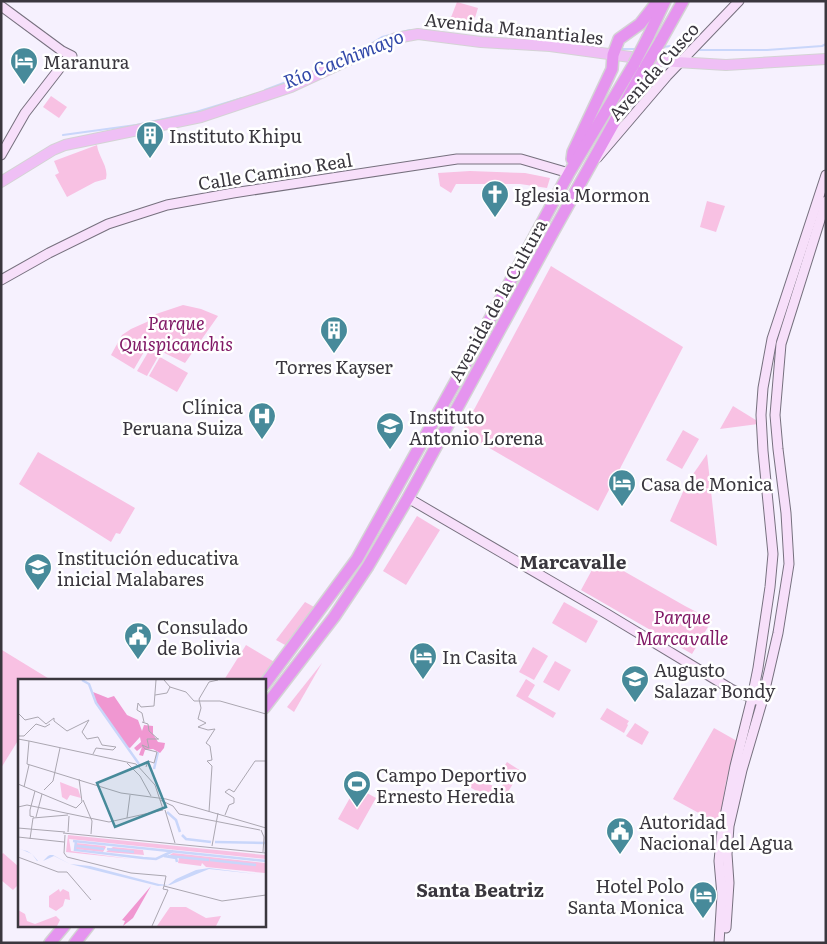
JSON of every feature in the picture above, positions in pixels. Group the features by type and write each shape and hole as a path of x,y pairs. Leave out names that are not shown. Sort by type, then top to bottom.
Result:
{"highway":[{"path":"569,172 573,152 612,69 619,39 640,24 658,1"},
{"name":"Avenida de la Cultura","path":"265,707 334,617 368,566 408,498 592,163 665,1"},
{"name":"Avenida de la Cultura","path":"265,684 357,559 569,172 637,63 660,42 684,1"},
{"path":"500,300 513,307"},
{"path":"431,425 445,432"},
{"path":"50,943 64,926"},
{"path":"75,943 88,926"}],"main road":[{"name":"Avenida Cusco","path":"592,163 680,62 739,1"},
{"path":"1,6 68,57 25,112 1,155"},
{"name":"Avenida Manantiales","path":"1,182 46,154 65,145 201,117 291,87 396,38 418,34 481,42 615,50 637,63 680,62 730,66 825,58"},
{"name":"Calle Camino Real","path":"1,280 49,253 108,224 167,205 233,193 457,159 521,159 569,172"},
{"path":"719,943 722,895 719,861 722,831 735,766 752,698 770,586 773,554 763,452 761,415 763,388 772,339 826,175"},
{"path":"724,943 729,883 727,854 729,826 742,770 762,702 778,632 789,564 786,514 775,414 781,344 826,201"},
{"path":"408,498 731,688 762,702"}],"green space":[{"path":"457,2 478,8 471,31 448,25"},
{"path":"51,96 67,107 59,118 43,107"},
{"path":"97,145 105,166 106,179 95,182 67,197 55,175 59,173 54,161"},
{"path":"470,171 525,173 550,178 547,188 520,184 456,184 451,193 440,186 438,173"},
{"path":"707,201 725,206 716,232 700,227"},
{"path":"551,266 683,347 598,511 462,432"},
{"name":"Parque Quispicanchis","path":"183,305 201,309 218,316 185,363 148,345 134,369 111,355 122,335 149,321 156,314"},
{"path":"150,349 159,355 147,376 137,371"},
{"path":"160,357 188,373 177,392 149,376"},
{"path":"733,406 759,422 758,424 720,429"},
{"path":"683,430 699,439 682,469 666,460"},
{"path":"38,452 135,508 120,534 116,533 111,542 19,484"},
{"path":"707,454 717,546 670,521 687,483"},
{"path":"417,516 440,530 406,585 383,571"},
{"name":"Parque Marcavalle","path":"599,557 712,620 692,654 581,590"},
{"path":"305,602 316,608 287,646 276,640"},
{"path":"564,602 598,621 586,643 552,623"},
{"path":"246,645 276,663 262,679 225,679"},
{"path":"533,647 548,656 534,680 519,672"},
{"path":"2,650 49,679 18,679 18,741 1,768"},
{"path":"555,661 571,670 559,691 543,682"},
{"path":"322,663 294,712 287,707"},
{"path":"526,679 535,685 528,697 556,713 553,718 516,696"},
{"path":"607,708 629,721 624,733 600,719"},
{"path":"635,723 649,732 642,745 626,736"},
{"path":"714,728 737,741 726,782 719,824 673,799"},
{"path":"507,762 521,771 506,795 499,791 507,777 500,773"},
{"path":"472,774 498,789 491,799 466,785"},
{"name":"Campo Deportivo Ernesto Heredia","path":"356,787 376,798 358,830 338,819"},
{"path":"3,853 18,866 18,885 13,890 1,880 1,855"}],"waterway":[{"name":"Río Cachimayo","path":"364,48 382,37 410,30"},
{"name":"Río Cachimayo","path":"551,41 561,41 576,45"},
{"name":"Río Cachimayo","path":"663,47 686,44"},
{"name":"Río Cachimayo","path":"700,50 767,50 822,46 826,44"},
{"name":"Río Cachimayo","path":"621,49 636,49"},
{"name":"Río Cachimayo","path":"265,90 310,73"},
{"name":"Río Cachimayo","path":"63,135 136,125 196,112 242,98"}],"place":[{"name":"Maranura","path":"24,85"},
{"name":"Instituto Khipu","path":"150,159"},
{"name":"Iglesia Mormon","path":"495,218"},
{"name":"Torres Kayser","path":"334,354"},
{"name":"Clínica Peruana Suiza","path":"262,440"},
{"name":"Instituto Antonio Lorena","path":"390,450"},
{"name":"Casa de Monica","path":"622,507"},
{"name":"Institución educativa inicial Malabares","path":"38,591"},
{"name":"Consulado de Bolivia","path":"138,660"},
{"name":"In Casita","path":"423,680"},
{"name":"Augusto Salazar Bondy","path":"635,703"},
{"name":"Campo Deportivo Ernesto Heredia","path":"357,808"},
{"name":"Autoridad Nacional del Agua","path":"620,855"},
{"name":"Hotel Polo Santa Monica","path":"703,919"}],"district":[{"name":"Marcavalle","path":"573,561"},
{"name":"Santa Beatriz","path":"480,889"}]}
